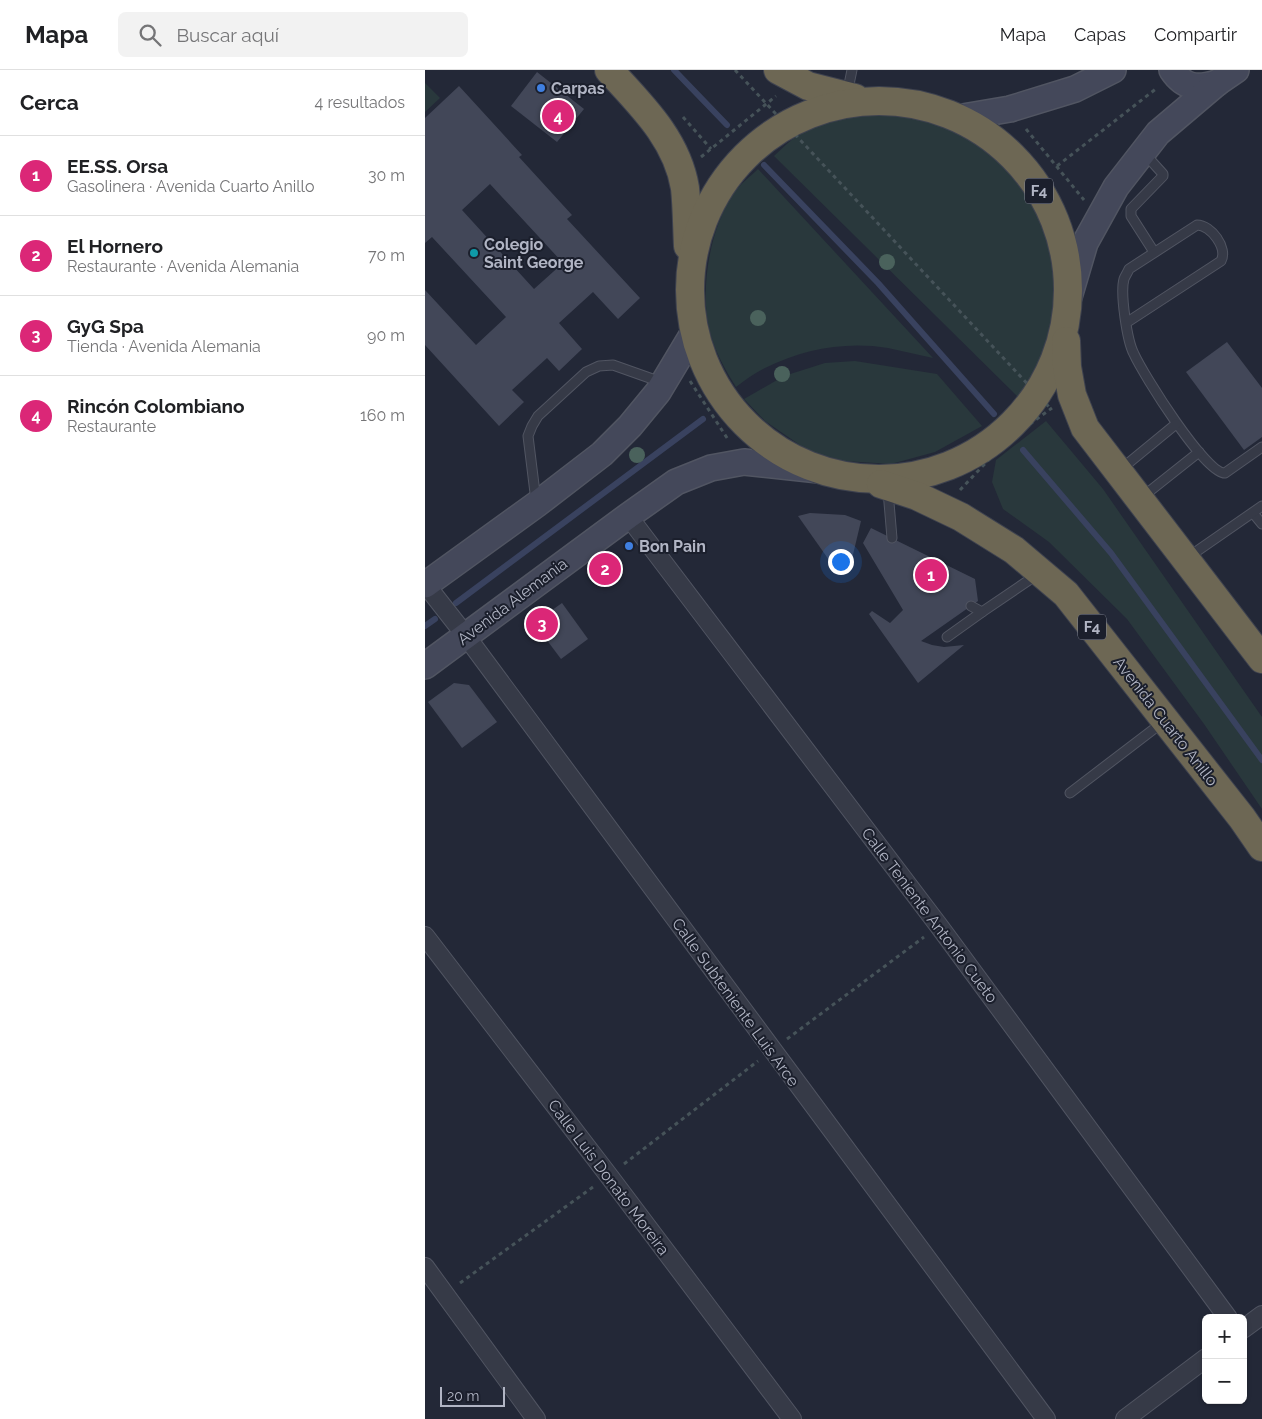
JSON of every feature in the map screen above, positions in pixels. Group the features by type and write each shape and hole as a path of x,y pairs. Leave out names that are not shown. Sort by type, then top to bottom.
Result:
{"highway":[{"name":"F4","path":"609,70 652,117 671,145 681,173 685,189 694,332 711,378 738,417 775,449 819,470 875,483 908,478 953,466 995,447 1037,409 1066,328"},
{"name":"F4","path":"777,70 808,86 857,99 914,104 957,118 995,141 1028,172 1051,210 1065,253 1069,297 1066,328 1067,367 1072,395 1085,428 1117,472 1256,648"},
{"name":"F4","path":"690,268 698,230 715,194 738,162 770,124 857,99"},
{"name":"Avenida Cuarto Anillo","path":"875,483 917,496 943,508 1014,550 1066,594 1242,818 1262,847"}],"main road":[{"path":"957,118 1010,109 1075,89 1113,70"},
{"path":"1173,72 1189,85 1203,87 1226,77"},
{"path":"1069,297 1085,243 1115,187 1163,128 1226,77"},
{"path":"427,587 602,454 631,426 663,383 694,332"},
{"name":"Avenida Alemania","path":"425,666 464,634 676,482 711,468 743,462 819,470"}],"street":[{"name":"Calle Teniente Antonio Cueto","path":"628,516 939,926 1225,1314"},
{"name":"Calle Subteniente Luis Arce","path":"427,587 464,634 1046,1419"},
{"name":"Calle Luis Donato Moreira","path":"425,936 792,1419"},
{"path":"425,1267 536,1419"},
{"path":"1247,1326 1262,1315"},
{"path":"1125,1419 1205,1359"}],"lane":[{"path":"852,70 857,99"},
{"path":"1143,152 1163,176 1130,212 1154,252"},
{"path":"1127,323 1221,261 1224,256 1223,250 1210,229 1197,225 1129,269 1124,278 1123,289 1127,323 1134,354 1176,424 1199,452 1223,474 1262,447"},
{"path":"537,504 528,436 538,416 586,372 599,366 613,365 663,383"},
{"path":"1117,472 1176,424"},
{"path":"1139,500 1199,452"},
{"path":"875,483 891,538"},
{"path":"1185,559 1262,506"},
{"path":"1253,513 1262,524"},
{"path":"947,637 1040,572"},
{"path":"971,606 982,612"},
{"path":"1070,793 1165,721"}],"path":[{"path":"735,70 770,124 1037,409 995,447 943,508"},
{"path":"1057,166 1173,72"},
{"path":"1010,109 1099,218"},
{"path":"718,143 770,124"},
{"path":"676,361 743,462"},
{"path":"446,1294 609,1176 771,1050 939,926"}],"shaded area":[{"path":"425,83 440,98 425,112"},
{"path":"880,113 928,120 952,128 994,155 1013,171 1037,210 1044,227 1053,264 1054,302 1046,348 1036,370 1018,397 774,156 802,132 828,118 843,115"},
{"path":"758,169 933,358 872,346 825,348 779,361 746,379 736,387 724,367 710,332 707,316 706,279 713,241 726,207 736,190"},
{"path":"855,361 937,374 982,426 935,452 891,464 845,461 810,452 765,421 744,399 784,376 825,363"},
{"path":"1046,421 1103,489 1262,717 1262,809 1204,724 1127,619 1049,542 1003,509 992,482 996,460"}],"building":[{"path":"537,72 584,109 557,142 511,106"},
{"name":"Colegio Saint George","path":"459,86 522,155 519,157 572,215 567,219 640,298 618,319 593,292 559,323 582,349 559,371 547,358 512,390 524,402 499,426 425,345 425,290 476,345 506,317 432,237 425,243 425,118","holes":["490,184 563,263 534,289 462,210"]},
{"path":"1227,342 1262,388 1262,437 1244,450 1186,372"},
{"path":"810,513 845,515 861,521 851,563 836,570 798,516"},
{"path":"871,528 975,579 978,601 921,641 944,647 964,645 918,683 869,614 872,611 890,623 903,610 863,543"},
{"path":"562,603 588,639 561,659 534,623"},
{"path":"454,683 469,685 497,722 462,748 428,702"}],"waterway":[{"path":"674,70 727,125"},
{"path":"764,165 878,283 994,414"},
{"path":"456,603 703,419"},
{"path":"1023,450 1111,553 1262,760"},
{"path":"425,626 435,619"}],"place":[{"name":"Carpas","path":"541,88"},
{"name":"Rincón Colombiano","path":"558,116"},
{"name":"Colegio Saint George","path":"474,253"},
{"name":"Bon Pain","path":"629,546"},
{"name":"El Hornero","path":"605,569"},
{"name":"EE.SS. Orsa","path":"931,575"},
{"name":"GyG Spa","path":"542,624"}]}
